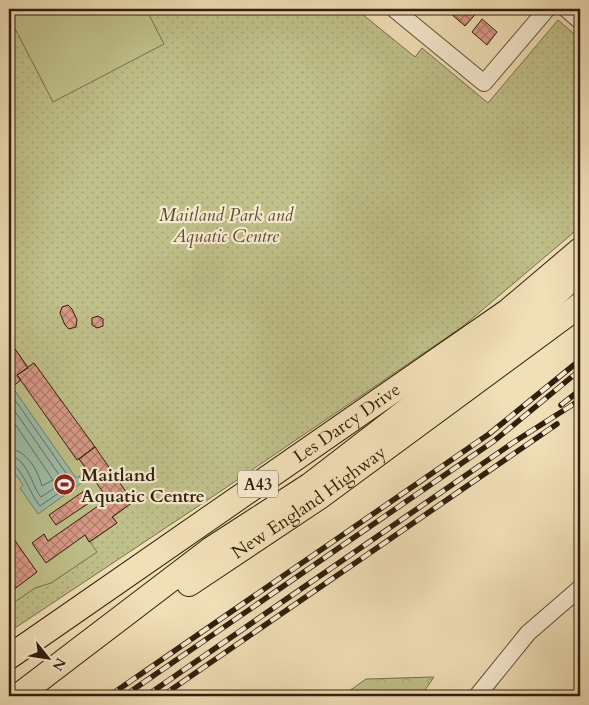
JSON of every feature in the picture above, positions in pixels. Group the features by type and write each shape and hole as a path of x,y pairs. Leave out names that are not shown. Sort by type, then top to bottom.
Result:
{"highway":[{"name":"Les Darcy Drive","path":"9,657 508,312 580,250"},
{"name":"A43","path":"23,692 211,549 310,485 530,315 580,272"},
{"name":"New England Highway","path":"23,692 318,498 578,307"}],"street":[{"path":"394,9 484,84 547,9"},
{"path":"566,9 580,21"},
{"path":"477,696 528,633 580,588"}],"green space":[{"name":"Maitland Park and Aquatic Centre","path":"9,9 356,9 415,57 422,48 488,103 558,20 580,39 579,228 462,327 9,632"},
{"path":"9,9 146,9 164,44 53,102 9,17"},
{"name":"Maitland Aquatic Centre","path":"15,349 28,367 34,363 133,502 113,517 117,523 90,542 97,552 51,583 35,588 9,606 9,354"},
{"path":"434,677 421,696 342,696 366,679"}],"water":[{"path":"15,391 76,478 79,476 83,482 38,514 20,488 23,485 9,465 9,396"}],"building":[{"path":"454,9 480,9 465,26 450,13"},
{"path":"482,19 497,32 487,45 472,32"},
{"path":"68,305 77,320 76,327 69,329 65,325 60,313 62,307"},
{"path":"98,316 103,319 103,326 97,328 92,325 92,318"},
{"path":"15,349 28,368 17,375 21,380 9,389 9,354"},
{"path":"34,363 95,447 77,460 17,375"},
{"path":"95,447 133,502 112,517 117,523 89,542 85,535 46,563 32,543 44,534 48,541 108,499 79,459"},
{"path":"84,491 92,501 56,525 49,515"},
{"path":"9,532 37,572 9,593"}],"railway":[{"path":"109,696 489,434 580,360"},
{"path":"124,696 494,441 580,370"},
{"path":"561,405 580,390"},
{"path":"146,696 514,442 580,400"},
{"path":"162,696 557,424"}],"place":[{"name":"Maitland Aquatic Centre","path":"65,485"}]}
